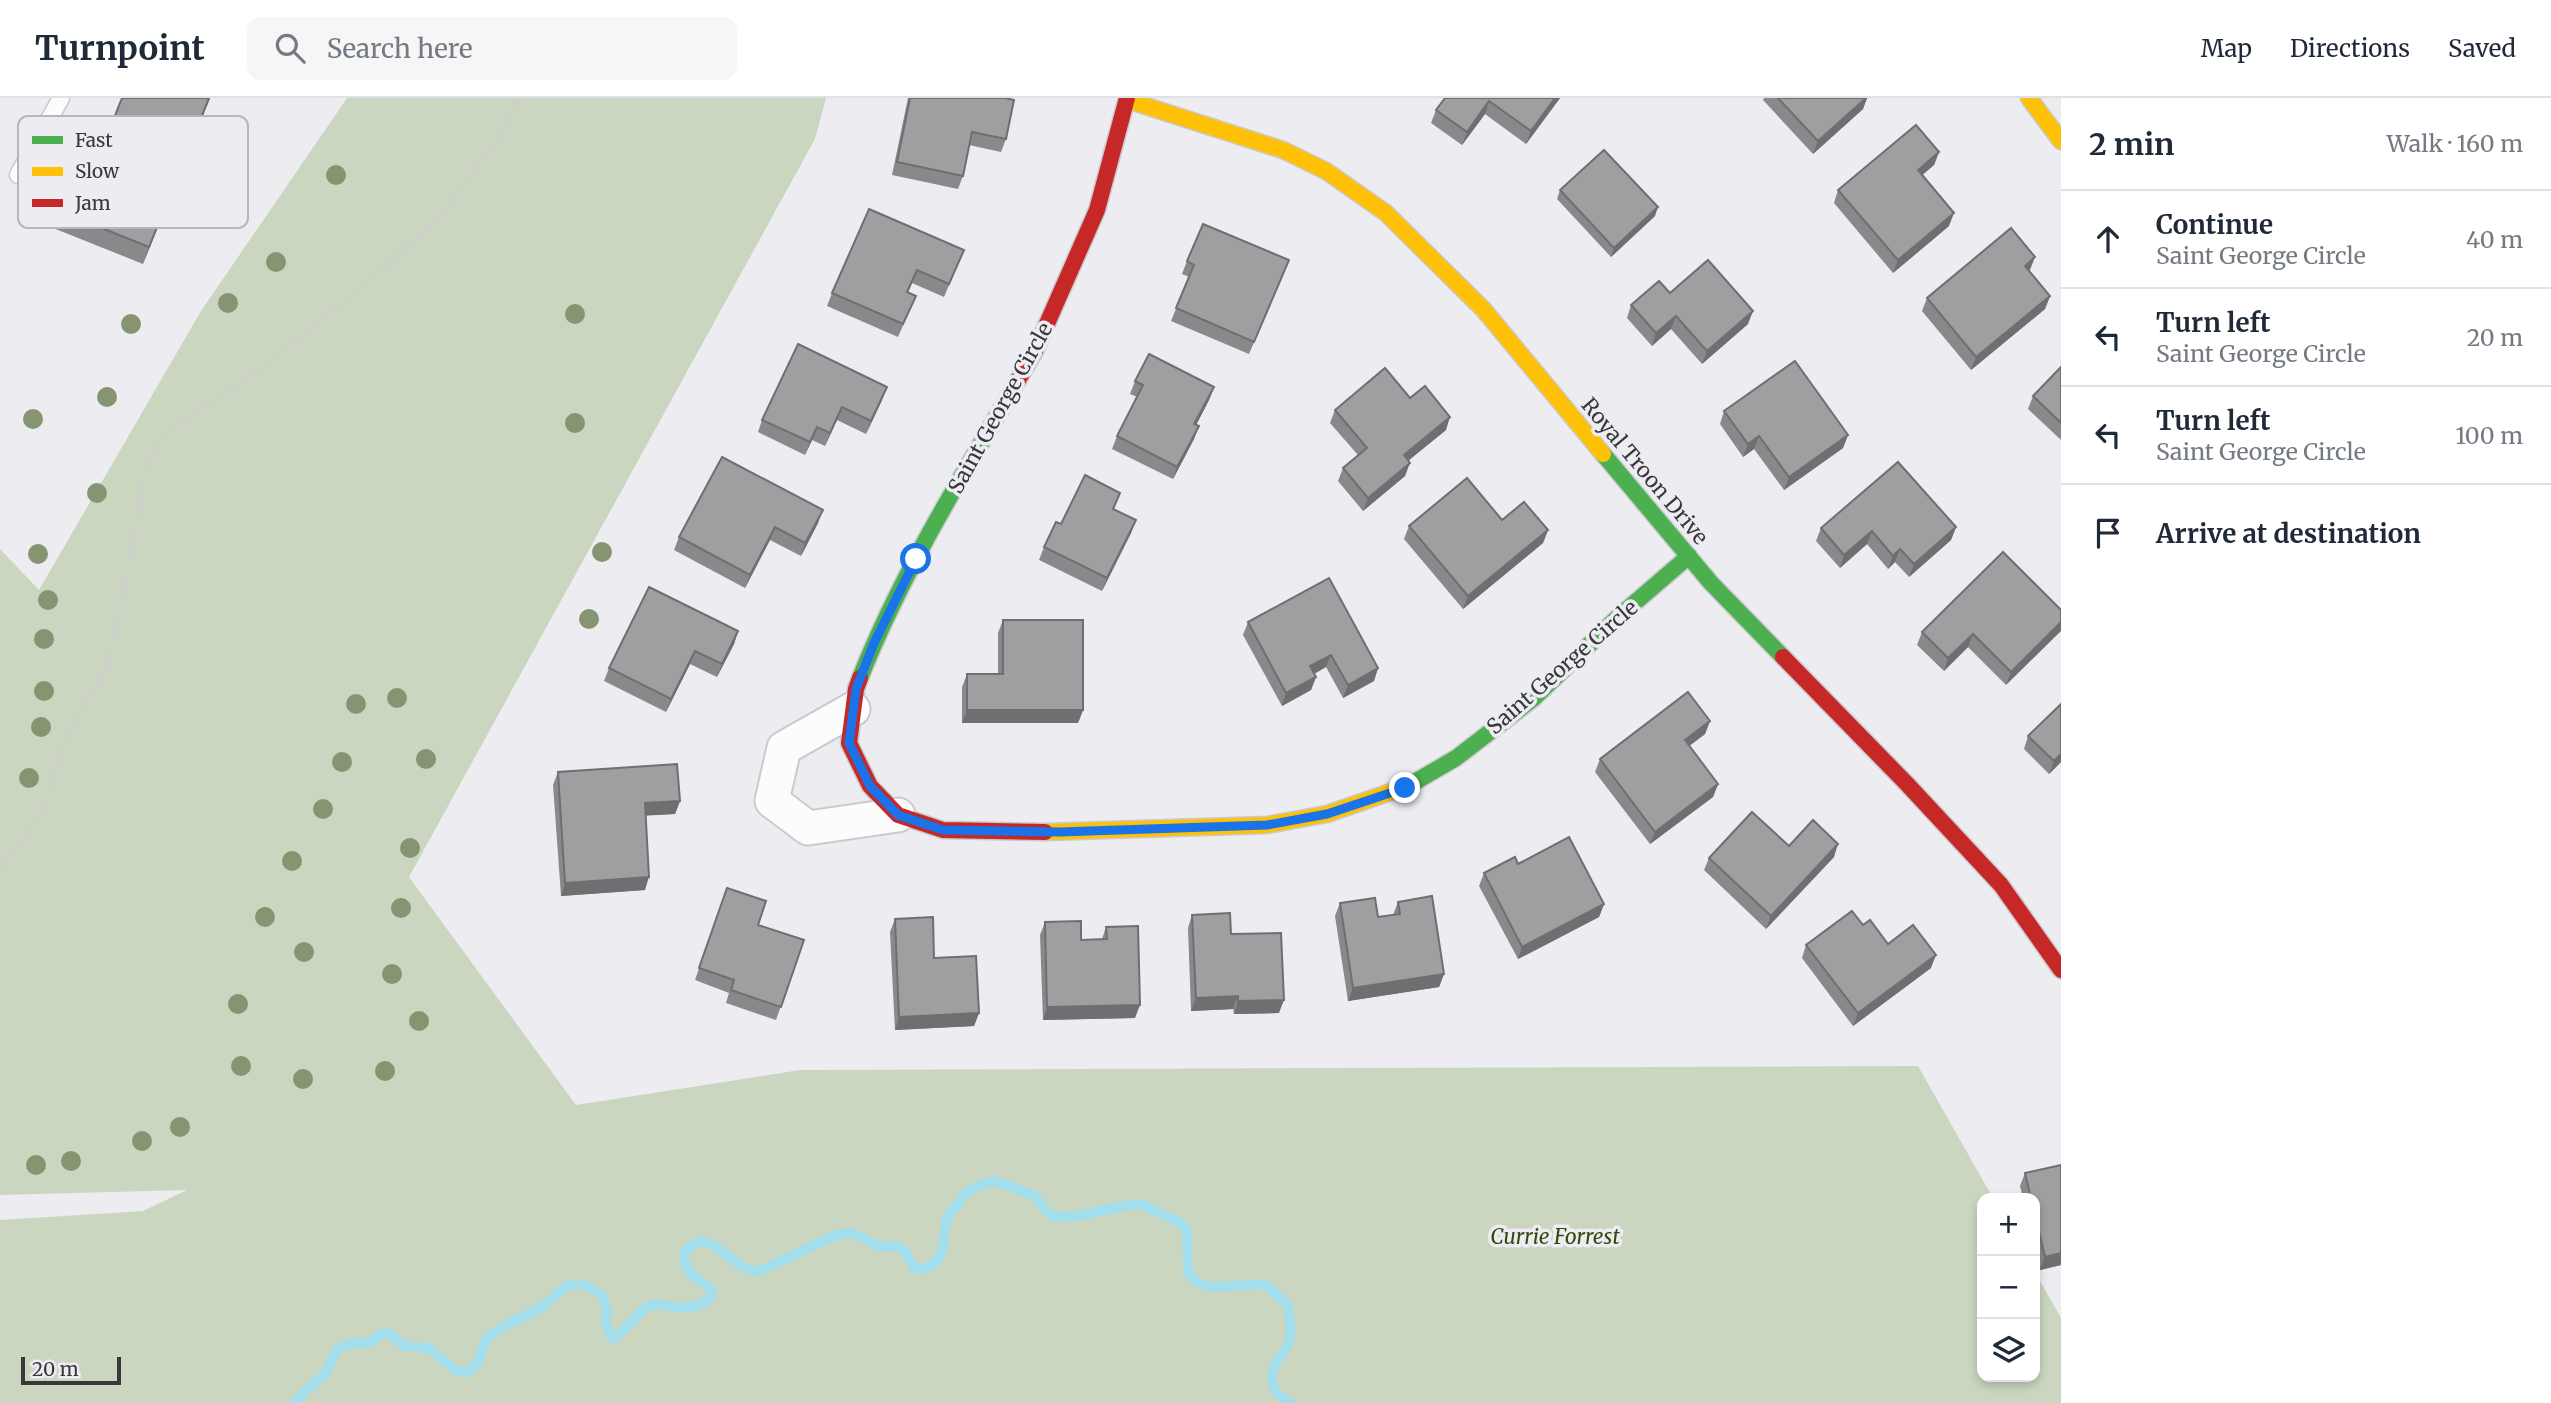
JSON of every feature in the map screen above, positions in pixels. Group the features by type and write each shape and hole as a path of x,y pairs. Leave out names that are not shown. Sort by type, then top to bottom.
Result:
{"street":[{"path":"2029,98 2061,141"},
{"name":"Royal Troon Drive","path":"1127,99 1283,150 1326,171 1386,214 1484,310 1711,583 1907,784 2001,885 2061,970"},
{"name":"Saint George Circle","path":"898,815 870,786 849,743 856,689 874,643 910,571 1035,351 1097,210 1127,99"},
{"name":"Saint George Circle","path":"853,709 784,748 772,801 808,828 898,815 943,830 1059,832 1267,825 1327,814 1405,788 1456,758 1534,698 1617,618 1689,556"}],"lane":[{"path":"51,116 61,98"}],"path":[{"path":"0,871 39,819 66,738 107,667 134,539 146,462 170,428 276,358 430,227 497,138 519,98"}],"green space":[{"name":"Currie Forrest","path":"347,98 826,98 815,139 409,877 576,1105 800,1070 1918,1066 1990,1193 1977,1193 1977,1382 2040,1382 2040,1281 2061,1318 2061,1403 0,1403 0,1220 143,1211 187,1190 0,1195 0,549 39,590 201,311"}],"building":[{"path":"122,98 209,98 202,116 115,116"},
{"path":"910,98 1014,100 1006,139 972,132 963,176 897,162"},
{"path":"1445,98 1555,98 1531,131 1489,101 1467,132 1436,110"},
{"path":"1778,98 1866,98 1818,141"},
{"path":"1916,125 1939,152 1918,170 1954,213 1898,260 1838,190"},
{"path":"1604,150 1658,207 1614,248 1560,190"},
{"path":"869,209 964,250 949,284 917,270 907,292 916,296 903,324 832,293"},
{"path":"1203,224 1289,260 1254,342 1176,308 1194,265 1187,261"},
{"path":"102,228 157,228 149,247"},
{"path":"2011,228 2035,257 2025,266 2050,296 1976,357 1927,298"},
{"path":"1708,260 1753,311 1707,351 1676,316 1656,333 1631,305 1659,281 1670,293"},
{"path":"798,344 887,387 871,421 842,407 830,433 817,427 810,442 762,420"},
{"path":"1149,354 1214,387 1194,424 1199,426 1177,467 1117,436 1143,385 1135,381"},
{"path":"1795,361 1848,435 1789,477 1759,436 1748,444 1724,411"},
{"path":"2061,367 2061,423 2033,396"},
{"path":"1385,368 1410,398 1425,386 1450,417 1404,455 1410,463 1368,498 1343,468 1367,448 1335,410"},
{"path":"722,457 823,510 805,543 775,527 750,575 679,537"},
{"path":"1898,462 1956,527 1914,564 1900,549 1893,556 1872,531 1844,555 1821,528"},
{"path":"1085,475 1120,493 1113,509 1136,520 1107,578 1044,547 1056,522 1061,524"},
{"path":"1467,478 1502,520 1524,502 1548,530 1468,596 1409,526"},
{"path":"2003,552 2061,610 2061,622 2011,672 1973,634 1948,658 1922,632"},
{"path":"1329,578 1378,668 1348,685 1331,655 1310,666 1316,677 1286,693 1248,622"},
{"path":"649,587 738,631 722,664 695,651 671,699 609,668"},
{"path":"1003,620 1083,620 1083,710 967,710 967,674 1003,674"},
{"path":"1688,692 1710,721 1685,740 1718,784 1655,832 1600,759"},
{"path":"2061,704 2061,754 2054,761 2028,736"},
{"path":"677,764 680,801 645,803 649,877 565,883 558,772"},
{"path":"1752,812 1789,846 1813,820 1838,844 1771,916 1709,858"},
{"path":"1569,837 1604,904 1522,947 1484,873 1515,857 1518,864"},
{"path":"727,888 766,901 758,925 804,940 781,1007 731,990 734,980 699,968"},
{"path":"1432,896 1444,974 1353,988 1340,903 1375,898 1378,917 1400,914 1398,902"},
{"path":"1852,911 1863,925 1870,920 1888,944 1913,925 1936,955 1858,1013 1806,945"},
{"path":"1230,913 1231,934 1281,933 1284,1000 1238,1001 1238,996 1196,998 1192,915"},
{"path":"933,917 934,958 976,956 979,1013 899,1017 895,919"},
{"path":"1081,921 1081,940 1107,939 1106,927 1138,926 1140,1005 1047,1007 1045,922"},
{"path":"2061,1165 2061,1253 2045,1257 2040,1236 2040,1193 2030,1193 2025,1173"}],"waterway":[{"path":"295,1403 324,1375 337,1350 347,1344 370,1342 381,1334 389,1333 404,1346 429,1348 455,1370 465,1373 479,1361 485,1343 494,1333 538,1309 563,1289 575,1284 581,1284 600,1294 605,1305 608,1329 614,1339 646,1307 657,1304 682,1308 697,1306 710,1299 712,1293 708,1287 688,1270 684,1253 693,1244 702,1242 719,1249 747,1269 757,1272 836,1235 852,1233 879,1246 898,1247 904,1250 914,1268 926,1269 937,1261 942,1251 947,1218 966,1193 977,1186 995,1181 1035,1196 1047,1212 1055,1217 1076,1216 1142,1204 1182,1224 1187,1232 1188,1270 1193,1279 1202,1285 1215,1287 1265,1284 1288,1305 1289,1339 1273,1369 1272,1381 1280,1396 1291,1403"}],"traffic: fast":[{"path":"860,678 907,575 1000,411"},
{"path":"1603,454 1711,583 1783,657"},
{"path":"1408,786 1456,758 1534,698 1617,618 1689,556"}],"traffic: slow":[{"path":"2029,98 2061,141"},
{"path":"1127,100 1283,150 1326,171 1386,213 1484,310 1603,454"},
{"path":"1045,832 1267,825 1327,814 1408,786"}],"traffic: jam":[{"path":"1000,411 1035,351 1097,210 1127,98"},
{"path":"1783,657 2001,885 2061,970"},
{"path":"860,678 856,689 849,743 870,786 898,815 943,830 1045,832"}],"route":[{"path":"916,559 874,643 856,689 849,743 870,786 898,815 943,830 1059,832 1267,825 1327,814 1405,788"}]}
